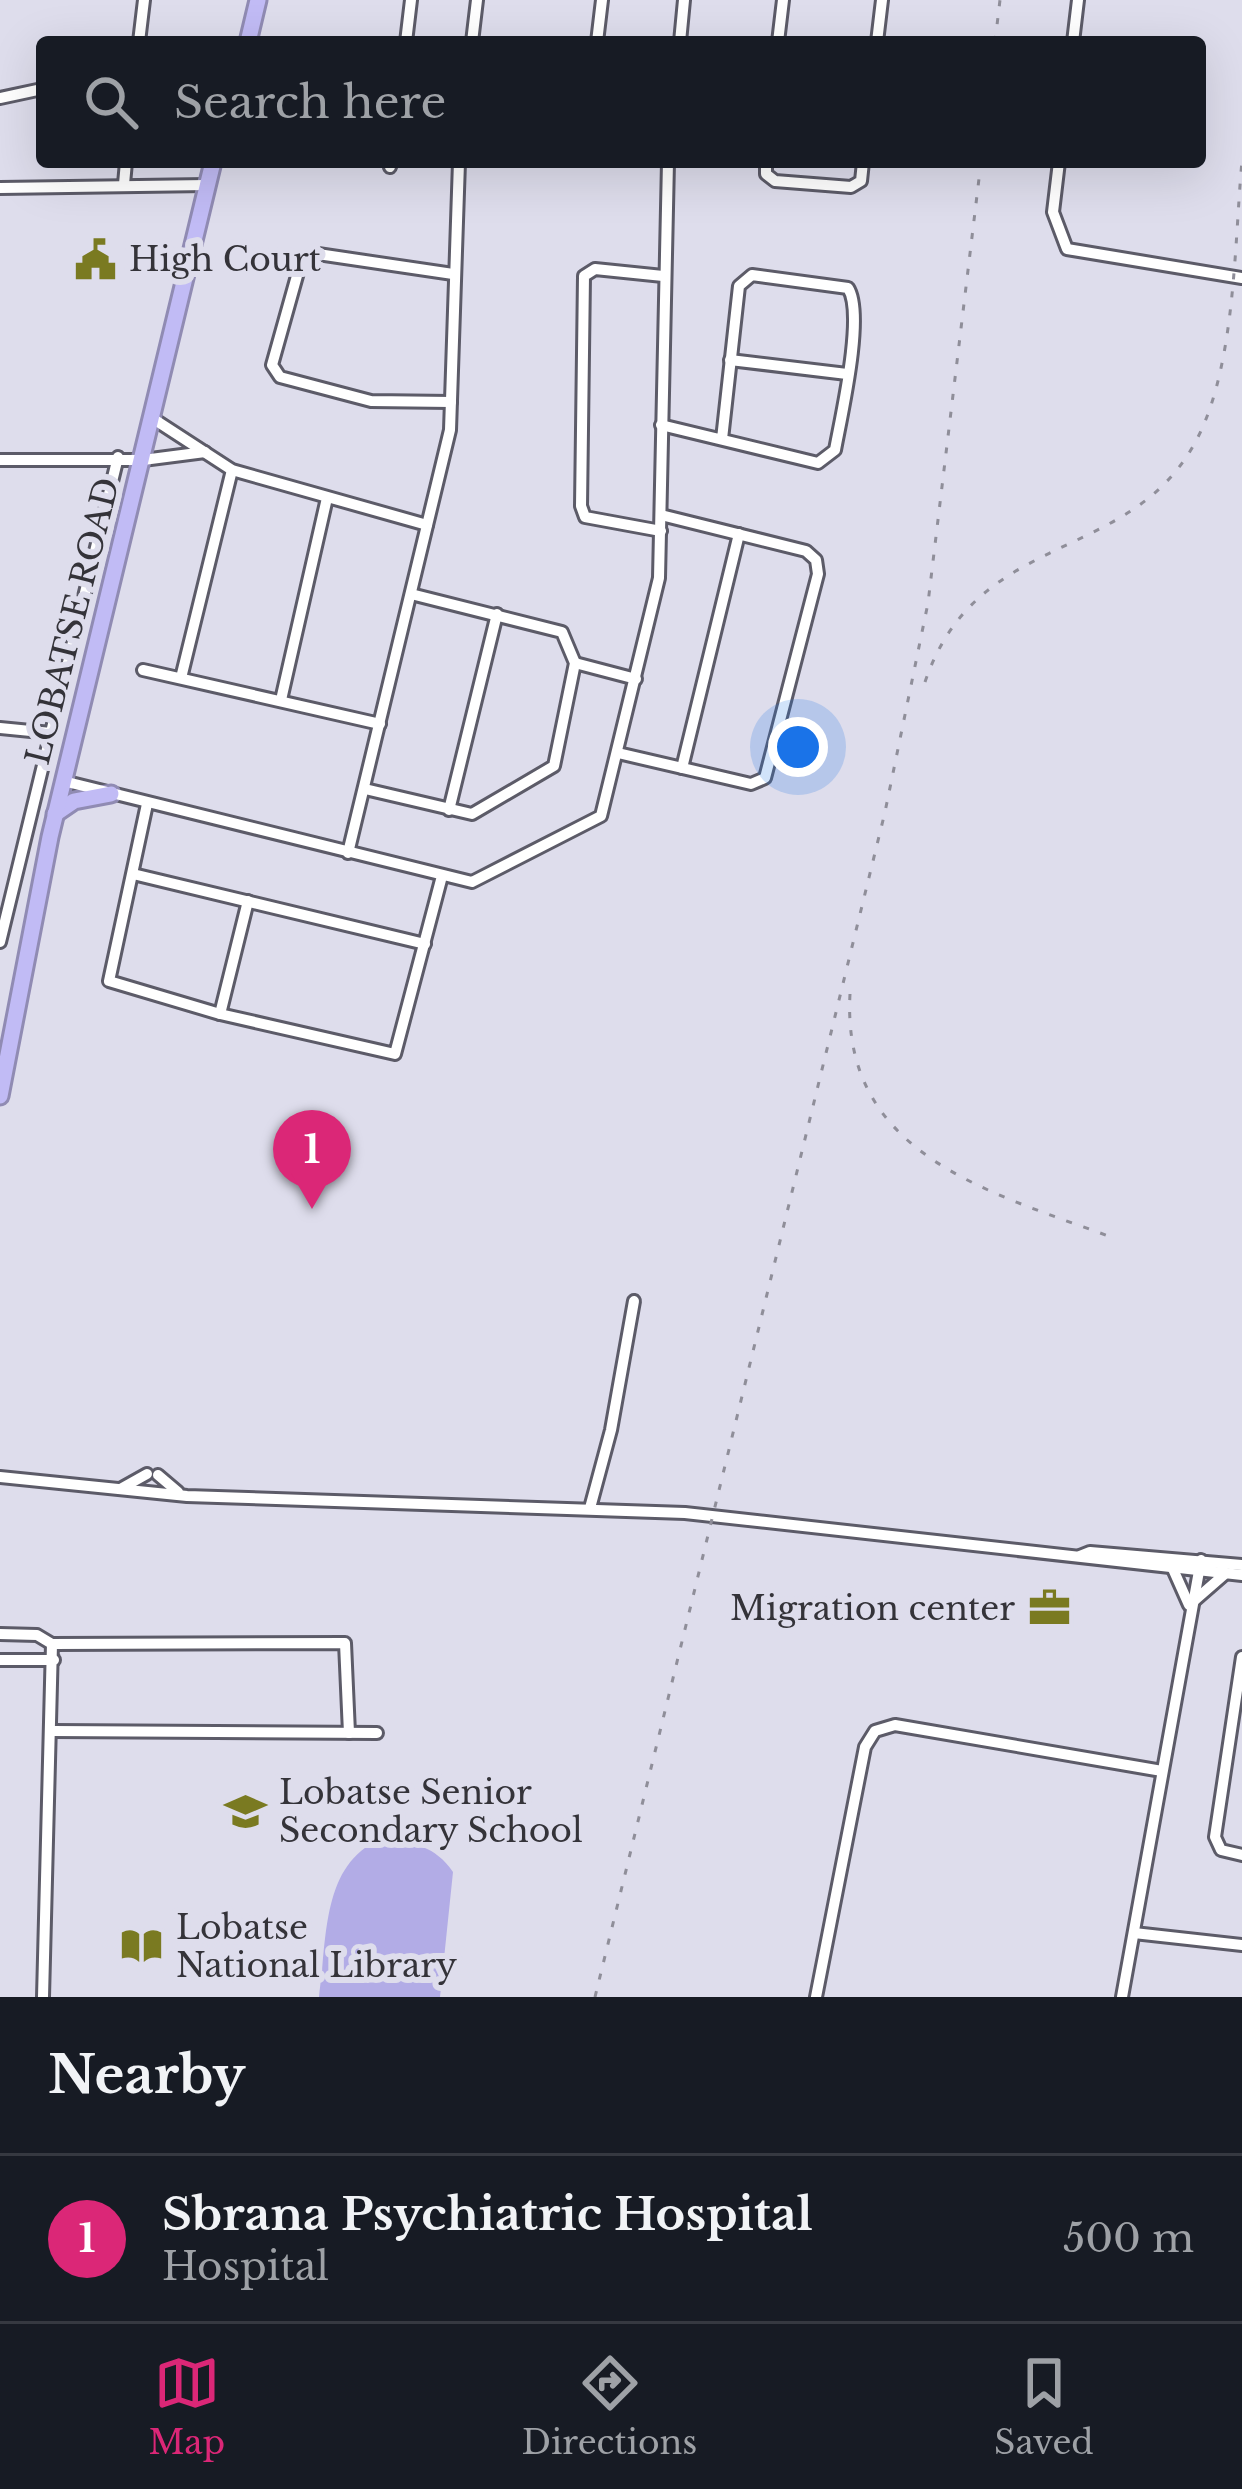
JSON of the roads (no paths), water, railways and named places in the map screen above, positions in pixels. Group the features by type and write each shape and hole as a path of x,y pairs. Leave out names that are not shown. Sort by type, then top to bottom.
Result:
{"highway":[{"path":"245,36 254,0"},
{"name":"LOBATSE ROAD","path":"0,1096 55,814 211,168"},
{"path":"55,814 74,800 110,794"}],"street":[{"path":"140,36 144,0"},
{"path":"407,36 411,0"},
{"path":"473,36 477,0"},
{"path":"598,36 602,0"},
{"path":"681,36 685,0"},
{"path":"779,36 783,0"},
{"path":"878,36 882,0"},
{"path":"1074,36 1078,0"},
{"path":"0,98 36,90"},
{"path":"124,184 126,168"},
{"path":"348,853 450,430 459,168"},
{"path":"63,781 442,876 484,880 599,818 659,578 668,168"},
{"path":"766,168 775,181 851,187 860,181 862,168"},
{"path":"1058,168 1054,219 1064,245 1073,253 1242,278"},
{"path":"0,188 207,185"},
{"path":"451,402 365,400 280,376 272,365 302,258 318,254 453,274"},
{"path":"661,531 586,517 581,462 584,276 595,269 663,276"},
{"path":"661,424 722,439 824,462 836,450 847,374 854,302 848,288 752,275 739,286 722,439"},
{"path":"730,360 847,374"},
{"path":"152,418 232,470 427,524"},
{"path":"0,460 143,460 205,452"},
{"path":"0,941 118,457"},
{"path":"181,678 232,470"},
{"path":"281,700 327,498"},
{"path":"618,753 751,784 768,776 818,574 813,556 661,515"},
{"path":"682,768 739,534"},
{"path":"365,789 449,811 476,813 550,771 575,664 558,629 411,594"},
{"path":"449,811 497,614"},
{"path":"575,664 637,679"},
{"path":"143,670 380,724"},
{"path":"0,728 51,734"},
{"path":"147,804 110,982 220,1014 395,1054 442,876"},
{"path":"133,874 425,944"},
{"path":"220,1014 248,902"},
{"path":"590,1508 634,1301"},
{"path":"113,1490 153,1474 188,1496"},
{"path":"0,1477 188,1496 712,1516 1173,1569 1242,1565"},
{"path":"1080,1556 1090,1552 1242,1575"},
{"path":"1122,1997 1200,1566"},
{"path":"1173,1569 1190,1608"},
{"path":"1190,1608 1226,1574"},
{"path":"0,1634 37,1635 52,1644 345,1643 349,1733"},
{"path":"43,1997 52,1644"},
{"path":"1242,1657 1215,1837 1220,1850 1242,1856"},
{"path":"0,1660 54,1660"},
{"path":"816,1997 865,1747 875,1730 895,1725 1162,1771"},
{"path":"53,1731 377,1733"},
{"path":"1134,1933 1242,1945"}],"railway":[{"path":"996,36 1000,0"},
{"path":"925,682 948,633 979,598 1014,572 1129,512 1163,485 1192,448 1206,418 1225,347 1242,161"},
{"path":"595,1997 885,812 928,603 980,168"},
{"path":"850,994 854,1049 870,1094 897,1130 932,1159 973,1183 1111,1237"}],"place":[{"name":"High Court","path":"95,259"},
{"name":"Sbrana Psychiatric Hospital","path":"312,1209"},
{"name":"Migration center","path":"1049,1608"},
{"name":"Lobatse Senior Secondary School","path":"245,1811"},
{"name":"Lobatse National Library","path":"142,1946"}]}
